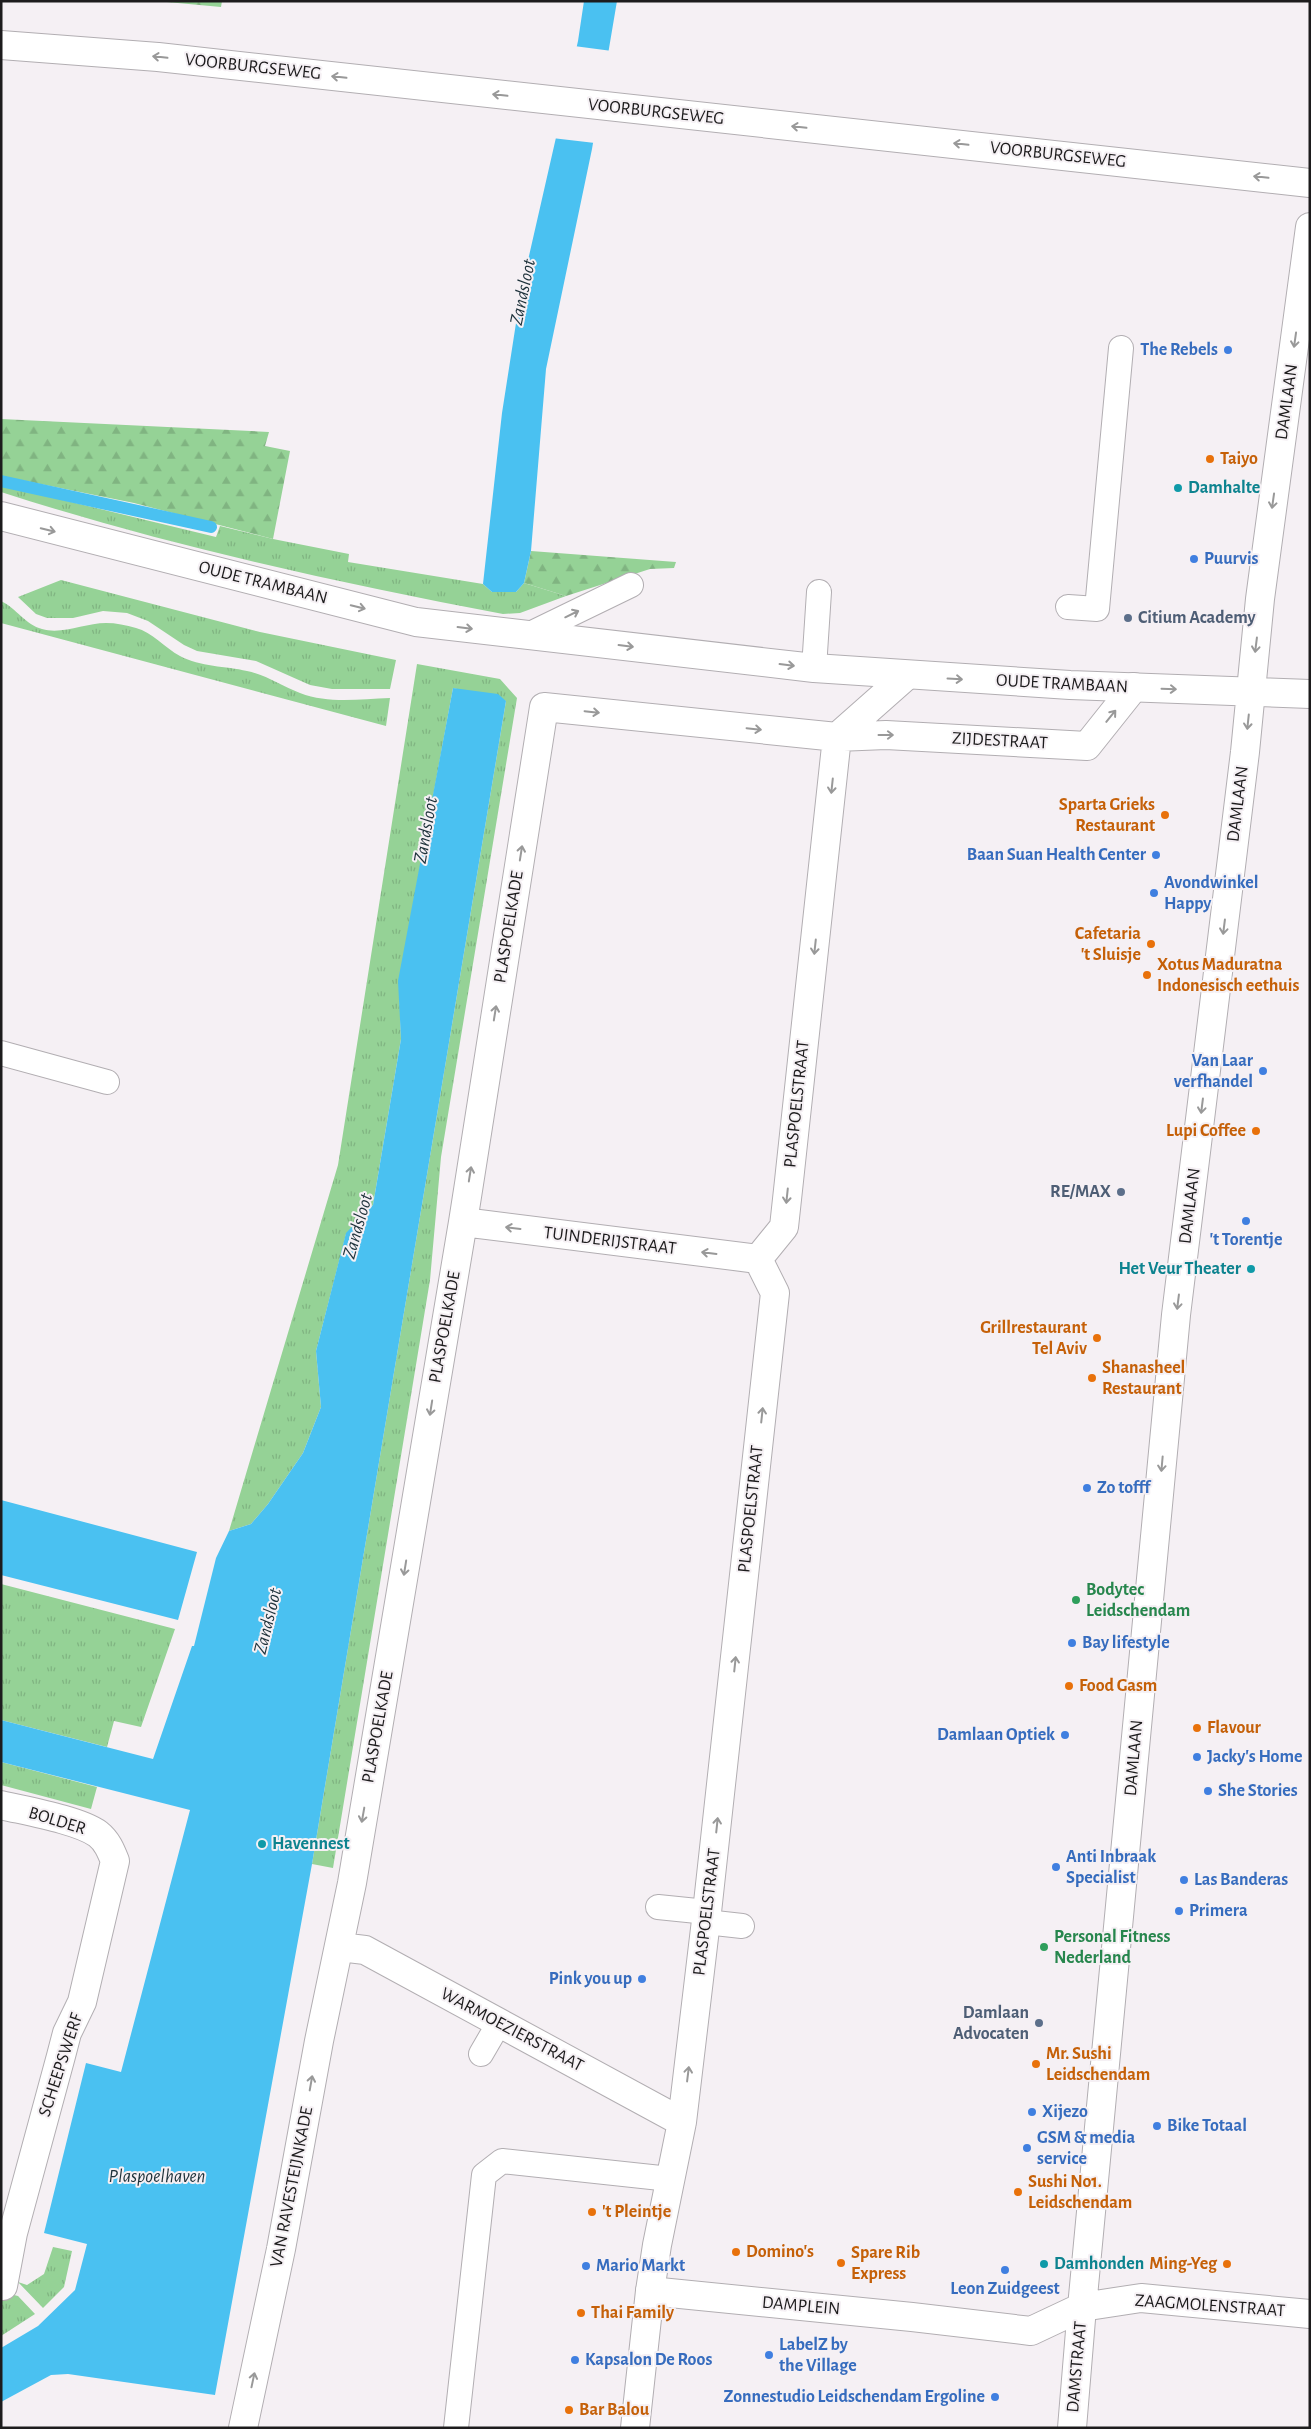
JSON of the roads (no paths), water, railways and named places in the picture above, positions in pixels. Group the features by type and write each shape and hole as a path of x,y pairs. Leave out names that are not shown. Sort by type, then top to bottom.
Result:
{"street":[{"name":"VOORBURGSEWEG","path":"1,45 158,56 549,101 1310,183"},
{"name":"DAMLAAN","path":"1082,2307 1176,1315 1251,691 1260,599 1310,227"},
{"name":"OUDE TRAMBAAN","path":"1,516 416,622 814,668 906,676 1310,694"},
{"path":"837,737 906,676"},
{"name":"ZIJDESTRAAT","path":"544,707 837,737 886,735 1087,746 1134,687"},
{"name":"PLASPOELKADE","path":"340,1947 463,1222 544,707"},
{"name":"PLASPOELSTRAAT","path":"650,2291 682,2122 707,1917 775,1293 758,1259 784,1227 837,737"},
{"name":"TUINDERIJSTRAAT","path":"463,1222 758,1259"},
{"name":"BOLDER","path":"1,1805 85,1827 99,1835 108,1845"},
{"name":"SCHEEPSWERF","path":"3,2286 13,2233 28,2177 67,2033 82,2002 110,1888 115,1860 108,1845"},
{"name":"WARMOEZIERSTRAAT","path":"340,1947 365,1950 682,2122"},
{"name":"VAN RAVESTEIJNKADE","path":"243,2428 281,2249 319,2041 340,1947"},
{"path":"635,2428 650,2291"},
{"name":"DAMPLEIN","path":"650,2291 912,2317 1031,2332 1082,2307"},
{"name":"ZAAGMOLENSTRAAT","path":"1082,2307 1142,2298 1310,2314"},
{"name":"DAMSTRAAT","path":"1072,2428 1082,2307"}],"lane":[{"path":"1068,607 1098,608 1121,348"},
{"path":"528,635 632,585"},
{"path":"814,668 819,592"},
{"path":"1,1053 107,1082"},
{"path":"658,1907 742,1926"},
{"path":"481,2054 499,2023"},
{"path":"456,2428 484,2175 502,2161 670,2179"}],"water":[{"name":"Zandsloot","path":"584,1 617,1 592,149 546,369 531,551 524,583 516,592 492,592 483,584 502,413 521,291 578,41"},
{"name":"Plaspoelhaven","path":"453,688 498,694 506,701 312,1864 215,2395 68,2374 51,2375 1,2402 1,2348 38,2326 75,2290 87,2244 44,2233 86,2063 121,2072 190,1810 1,1762 1,1720 153,1759 192,1646 194,1646 216,1558 229,1531 251,1524 268,1504 303,1453 321,1407 316,1351 346,1233 373,1205 401,1039 398,981"},
{"path":"1,1500 197,1552 178,1620 1,1575"}],"waterway":[{"path":"1,481 211,527"}],"place":[{"name":"The Rebels","path":"1228,350"},
{"name":"Taiyo","path":"1210,459"},
{"name":"Damhalte","path":"1178,488"},
{"name":"Puurvis","path":"1194,559"},
{"name":"Citium Academy","path":"1128,618"},
{"name":"Sparta Grieks Restaurant","path":"1165,815"},
{"name":"Baan Suan Health Center","path":"1156,855"},
{"name":"Avondwinkel Happy","path":"1154,893"},
{"name":"Cafetaria 't Sluisje","path":"1151,944"},
{"name":"Xotus Maduratna Indonesisch eethuis","path":"1147,975"},
{"name":"Van Laar verfhandel","path":"1263,1071"},
{"name":"Lupi Coffee","path":"1256,1131"},
{"name":"RE/MAX","path":"1121,1192"},
{"name":"'t Torentje","path":"1246,1221"},
{"name":"Het Veur Theater","path":"1251,1269"},
{"name":"Grillrestaurant Tel Aviv","path":"1097,1338"},
{"name":"Shanasheel Restaurant","path":"1092,1378"},
{"name":"Zo tofff","path":"1087,1488"},
{"name":"Bodytec Leidschendam","path":"1076,1600"},
{"name":"Bay lifestyle","path":"1072,1643"},
{"name":"Food Gasm","path":"1069,1686"},
{"name":"Flavour","path":"1197,1728"},
{"name":"Damlaan Optiek","path":"1065,1735"},
{"name":"Jacky's Home","path":"1197,1757"},
{"name":"She Stories","path":"1208,1791"},
{"name":"Havennest","path":"262,1844"},
{"name":"Anti Inbraak Specialist","path":"1056,1867"},
{"name":"Las Banderas","path":"1184,1880"},
{"name":"Primera","path":"1179,1911"},
{"name":"Personal Fitness Nederland","path":"1044,1947"},
{"name":"Pink you up","path":"642,1979"},
{"name":"Damlaan Advocaten","path":"1039,2023"},
{"name":"Mr. Sushi Leidschendam","path":"1036,2064"},
{"name":"Xijezo","path":"1032,2112"},
{"name":"Bike Totaal","path":"1157,2126"},
{"name":"GSM & media service","path":"1027,2148"},
{"name":"Sushi No1. Leidschendam","path":"1018,2192"},
{"name":"'t Pleintje","path":"592,2212"},
{"name":"Domino's","path":"736,2252"},
{"name":"Spare Rib Express","path":"841,2263"},
{"name":"Damhonden","path":"1044,2264"},
{"name":"Ming-Yeg","path":"1227,2264"},
{"name":"Mario Markt","path":"586,2266"},
{"name":"Leon Zuidgeest","path":"1005,2270"},
{"name":"Thai Family","path":"581,2313"},
{"name":"LabelZ by the Village","path":"769,2355"},
{"name":"Kapsalon De Roos","path":"575,2360"},
{"name":"Zonnestudio Leidschendam Ergoline","path":"995,2397"},
{"name":"Bar Balou","path":"569,2410"}]}
